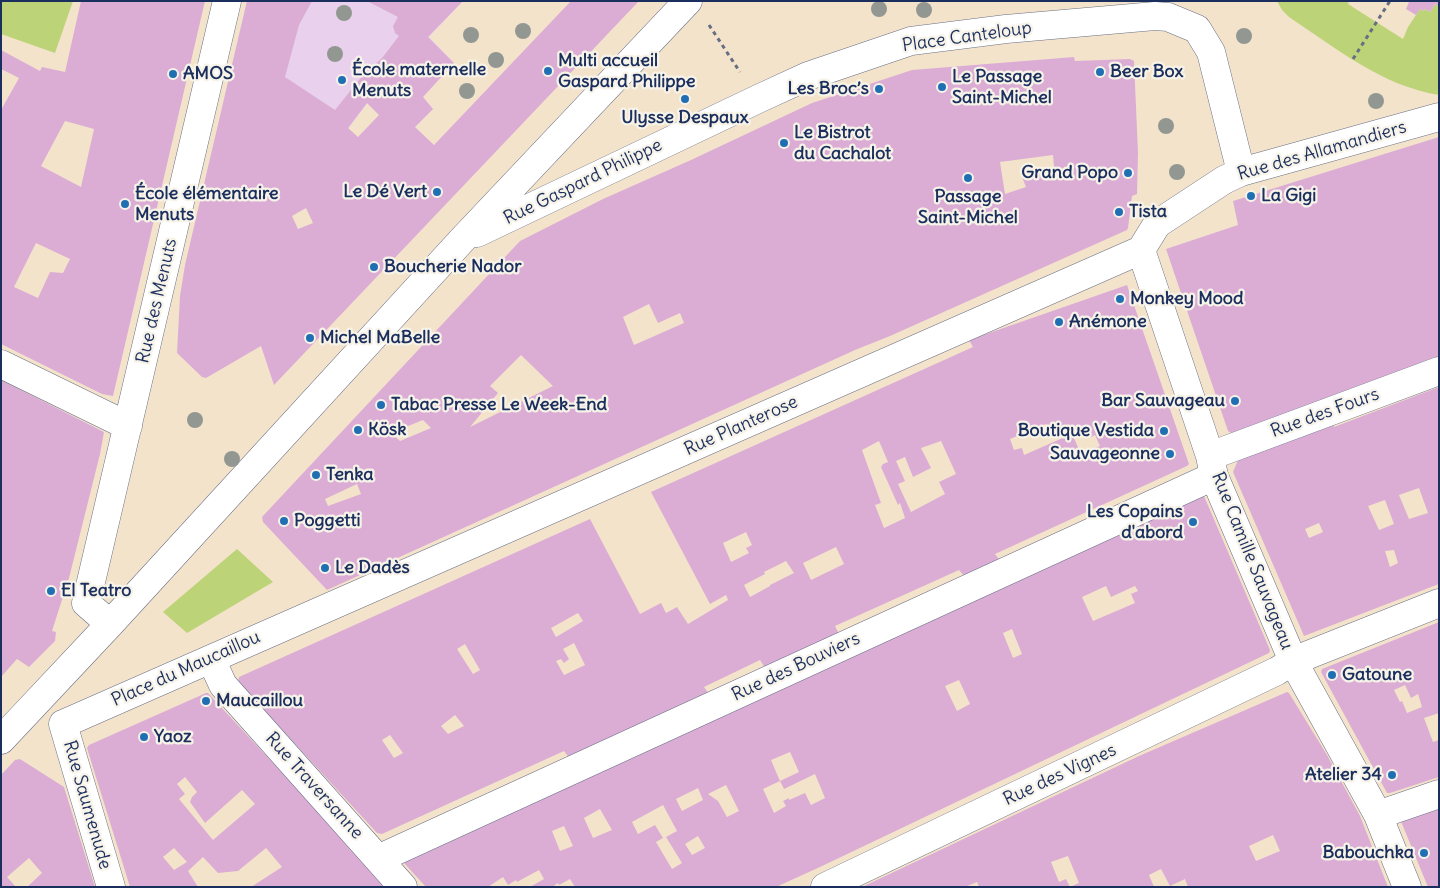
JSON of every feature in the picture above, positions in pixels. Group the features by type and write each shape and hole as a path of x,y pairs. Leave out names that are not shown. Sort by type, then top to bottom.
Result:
{"street":[{"name":"Rue des Menuts","path":"128,426 227,1"},
{"name":"Rue Gaspard Philippe","path":"110,624 462,240 698,11"},
{"name":"Place Canteloup","path":"758,98 808,76 911,41 1006,29 1155,16 1168,17 1197,29 1211,52 1241,172"},
{"name":"Rue Gaspard Philippe","path":"462,240 758,98"},
{"name":"Rue des Allamandiers","path":"1141,250 1157,224 1224,180 1241,172 1439,117"},
{"name":"Rue Camille Sauvageau","path":"1141,250 1212,466 1293,660 1378,815 1407,887"},
{"name":"Rue Planterose","path":"341,602 1141,250"},
{"path":"1,364 128,426 86,603 110,624 1,740"},
{"name":"Rue des Fours","path":"1212,466 1439,371"},
{"name":"Rue des Bouviers","path":"378,859 1212,466"},
{"name":"Place du Maucaillou","path":"63,724 341,602"},
{"name":"Rue des Vignes","path":"825,887 1278,671 1293,660 1439,603"},
{"name":"Rue Traversanne","path":"211,659 223,685 403,887"},
{"path":"37,701 63,724"},
{"name":"Rue Saumenude","path":"63,724 111,887"},
{"path":"1378,815 1439,794"}],"path":[{"path":"1353,59 1390,1"},
{"path":"698,11 758,98"}],"shaded area":[{"name":"École maternelle Menuts","path":"247,1 460,1 462,2 429,37 454,63 423,97 433,109 415,127 377,90 340,140 231,69"}],"green space":[{"path":"1,1 73,1 55,53 1,34"},
{"path":"1277,1 1349,1 1348,4 1403,39 1408,27 1420,9 1430,12 1435,4 1439,7 1439,95 1398,83 1360,64 1289,17"},
{"path":"237,549 273,582 187,633 163,612"}],"building":[{"path":"81,1 205,1 113,396 102,394 1,344 1,110 19,78 1,69 1,50 40,71 42,67 65,72","holes":["65,121 94,129 81,187 41,166","36,243 70,259 63,273 50,272 38,298 14,287"]},
{"path":"247,1 312,1 299,25 285,77 335,110 363,75 382,58 399,36 395,33 393,26 398,17 367,1 462,2 428,37 454,63 423,97 433,109 415,127 434,145 571,1 639,1 274,385 261,346 206,378 202,377 177,353 180,296 185,265","holes":["367,103 379,115 358,137 348,128","306,208 313,223 298,229 292,216"]},
{"path":"1409,1 1439,1 1439,7 1435,4 1430,12 1420,9 1416,15 1406,9"},
{"path":"1074,57 1075,61 1130,59 1134,61 1138,153 1137,194 1132,196 1127,230 855,350 327,590 263,522 262,517 520,241 603,199 812,103 912,70","holes":["1053,155 1054,167 1022,177 1026,187 1005,194 1000,162","649,304 658,323 680,313 684,323 634,345 623,317","521,355 553,386 470,427 498,393 490,386","423,420 431,428 400,441 391,433","357,484 361,494 328,506 325,499"]},
{"path":"1439,137 1439,356 1231,433 1228,431 1166,249 1238,225 1233,201"},
{"path":"1127,285 1189,464 995,554 1001,562 966,578 959,570 835,626 839,634 765,668 760,660 704,687 709,694 570,759 564,751 382,834 377,833 238,682 239,677 590,519 640,614 661,603 666,613 677,607 688,624 728,600 726,595 710,604 651,492 973,347 969,340","holes":["1046,424 1049,429 1059,425 1065,437 1024,455 1022,448 1014,450 1010,439","1088,429 1091,437 1095,435 1100,446 1081,454 1073,436","879,441 888,462 881,467 898,505 900,503 905,518 884,528 875,505 881,503 862,450","941,441 956,474 939,482 945,494 911,512 898,484 905,481 896,461 905,457 913,477 931,468 921,448","746,532 752,545 746,548 749,553 731,562 723,543","836,547 844,564 811,580 803,563","786,561 794,573 750,597 744,585","578,613 583,621 556,637 551,628","574,643 585,665 564,675 556,661 561,659 564,663 569,659 563,649","465,644 480,670 473,674 457,649","455,715 464,726 448,734 441,726","390,735 403,753 394,758 382,740"]},
{"path":"1,380 104,432 69,578 52,631 56,632 55,641 29,667 17,659 1,677"},
{"path":"1439,387 1439,584 1304,636 1233,472 1238,460 1334,425 1334,427","holes":["1419,488 1428,513 1409,519 1399,495","1385,500 1394,524 1379,530 1368,506","1319,523 1323,532 1309,538 1305,529","1394,550 1398,563 1390,567 1385,551"]},
{"path":"1204,496 1270,650 1269,653 776,887 575,887 570,879 552,887 530,887 544,879 539,870 508,885 503,877 488,887 426,887 404,863 406,857","holes":["1106,586 1111,597 1135,586 1138,591 1131,594 1135,603 1093,621 1082,597","1012,629 1022,654 1013,658 1003,633","959,680 970,704 957,711 945,686","790,752 799,772 780,781 771,760","815,774 825,798 811,805 805,793 783,801 786,806 774,813 763,789 780,781 784,789","726,785 739,811 727,817 718,801 708,794","698,788 703,800 682,811 676,799","663,805 677,831 666,837 682,863 672,869 656,842 663,838 655,825 638,834 632,822","600,809 612,830 593,838 584,818","564,826 573,846 560,851 552,831","698,836 705,848 692,855 685,844"]},
{"path":"1439,622 1439,713 1424,718 1433,742 1439,740 1439,777 1387,793 1321,672 1322,669","holes":["1405,685 1411,698 1418,694 1422,707 1407,713 1402,701 1400,702 1394,690"]},
{"path":"1287,692 1289,693 1327,755 1360,816 1388,887 1188,887 1185,879 1170,886 1161,869 1149,875 1154,887 1070,887 979,887 977,882 965,887 862,887 1139,756","holes":["1273,835 1280,851 1256,861 1249,846","1068,856 1079,883 1070,887 1066,879 1059,882 1051,862"]},
{"path":"208,693 388,887 251,887 282,867 266,848 238,871 218,873 203,857 188,871 198,887 130,887 87,748 89,745","holes":["185,777 197,792 190,802 205,823 242,790 255,804 213,840 179,799 185,794 177,784","174,848 187,862 174,870 163,857"]},
{"path":"20,759 64,787 95,887 27,887 42,873 29,858 7,877 16,887 1,887 1,775 15,760"},
{"path":"1439,806 1439,887 1428,887 1400,819"}],"place":[{"name":"Multi accueil Gaspard Philippe","path":"548,71"},
{"name":"Beer Box","path":"1100,72"},
{"name":"AMOS","path":"173,74"},
{"name":"École maternelle Menuts","path":"342,80"},
{"name":"Le Passage Saint-Michel","path":"942,87"},
{"name":"Les Broc’s","path":"879,89"},
{"name":"Ulysse Despaux","path":"685,99"},
{"name":"Le Bistrot du Cachalot","path":"784,143"},
{"name":"Grand Popo","path":"1128,173"},
{"name":"Passage Saint-Michel","path":"968,178"},
{"name":"Le Dé Vert","path":"437,192"},
{"name":"La Gigi","path":"1251,196"},
{"name":"École élémentaire Menuts","path":"125,204"},
{"name":"Tista","path":"1119,212"},
{"name":"Boucherie Nador","path":"374,267"},
{"name":"Monkey Mood","path":"1120,299"},
{"name":"Anémone","path":"1059,322"},
{"name":"Michel MaBelle","path":"310,338"},
{"name":"Bar Sauvageau","path":"1235,401"},
{"name":"Tabac Presse Le Week-End","path":"381,405"},
{"name":"Kösk","path":"358,430"},
{"name":"Boutique Vestida","path":"1164,431"},
{"name":"Sauvageonne","path":"1170,454"},
{"name":"Tenka","path":"316,475"},
{"name":"Poggetti","path":"284,521"},
{"name":"Les Copains d'abord","path":"1193,522"},
{"name":"Le Dadès","path":"325,568"},
{"name":"El Teatro","path":"51,591"},
{"name":"Gatoune","path":"1332,675"},
{"name":"Maucaillou","path":"206,701"},
{"name":"Yaoz","path":"144,737"},
{"name":"Atelier 34","path":"1392,775"},
{"name":"Babouchka","path":"1424,853"}]}
